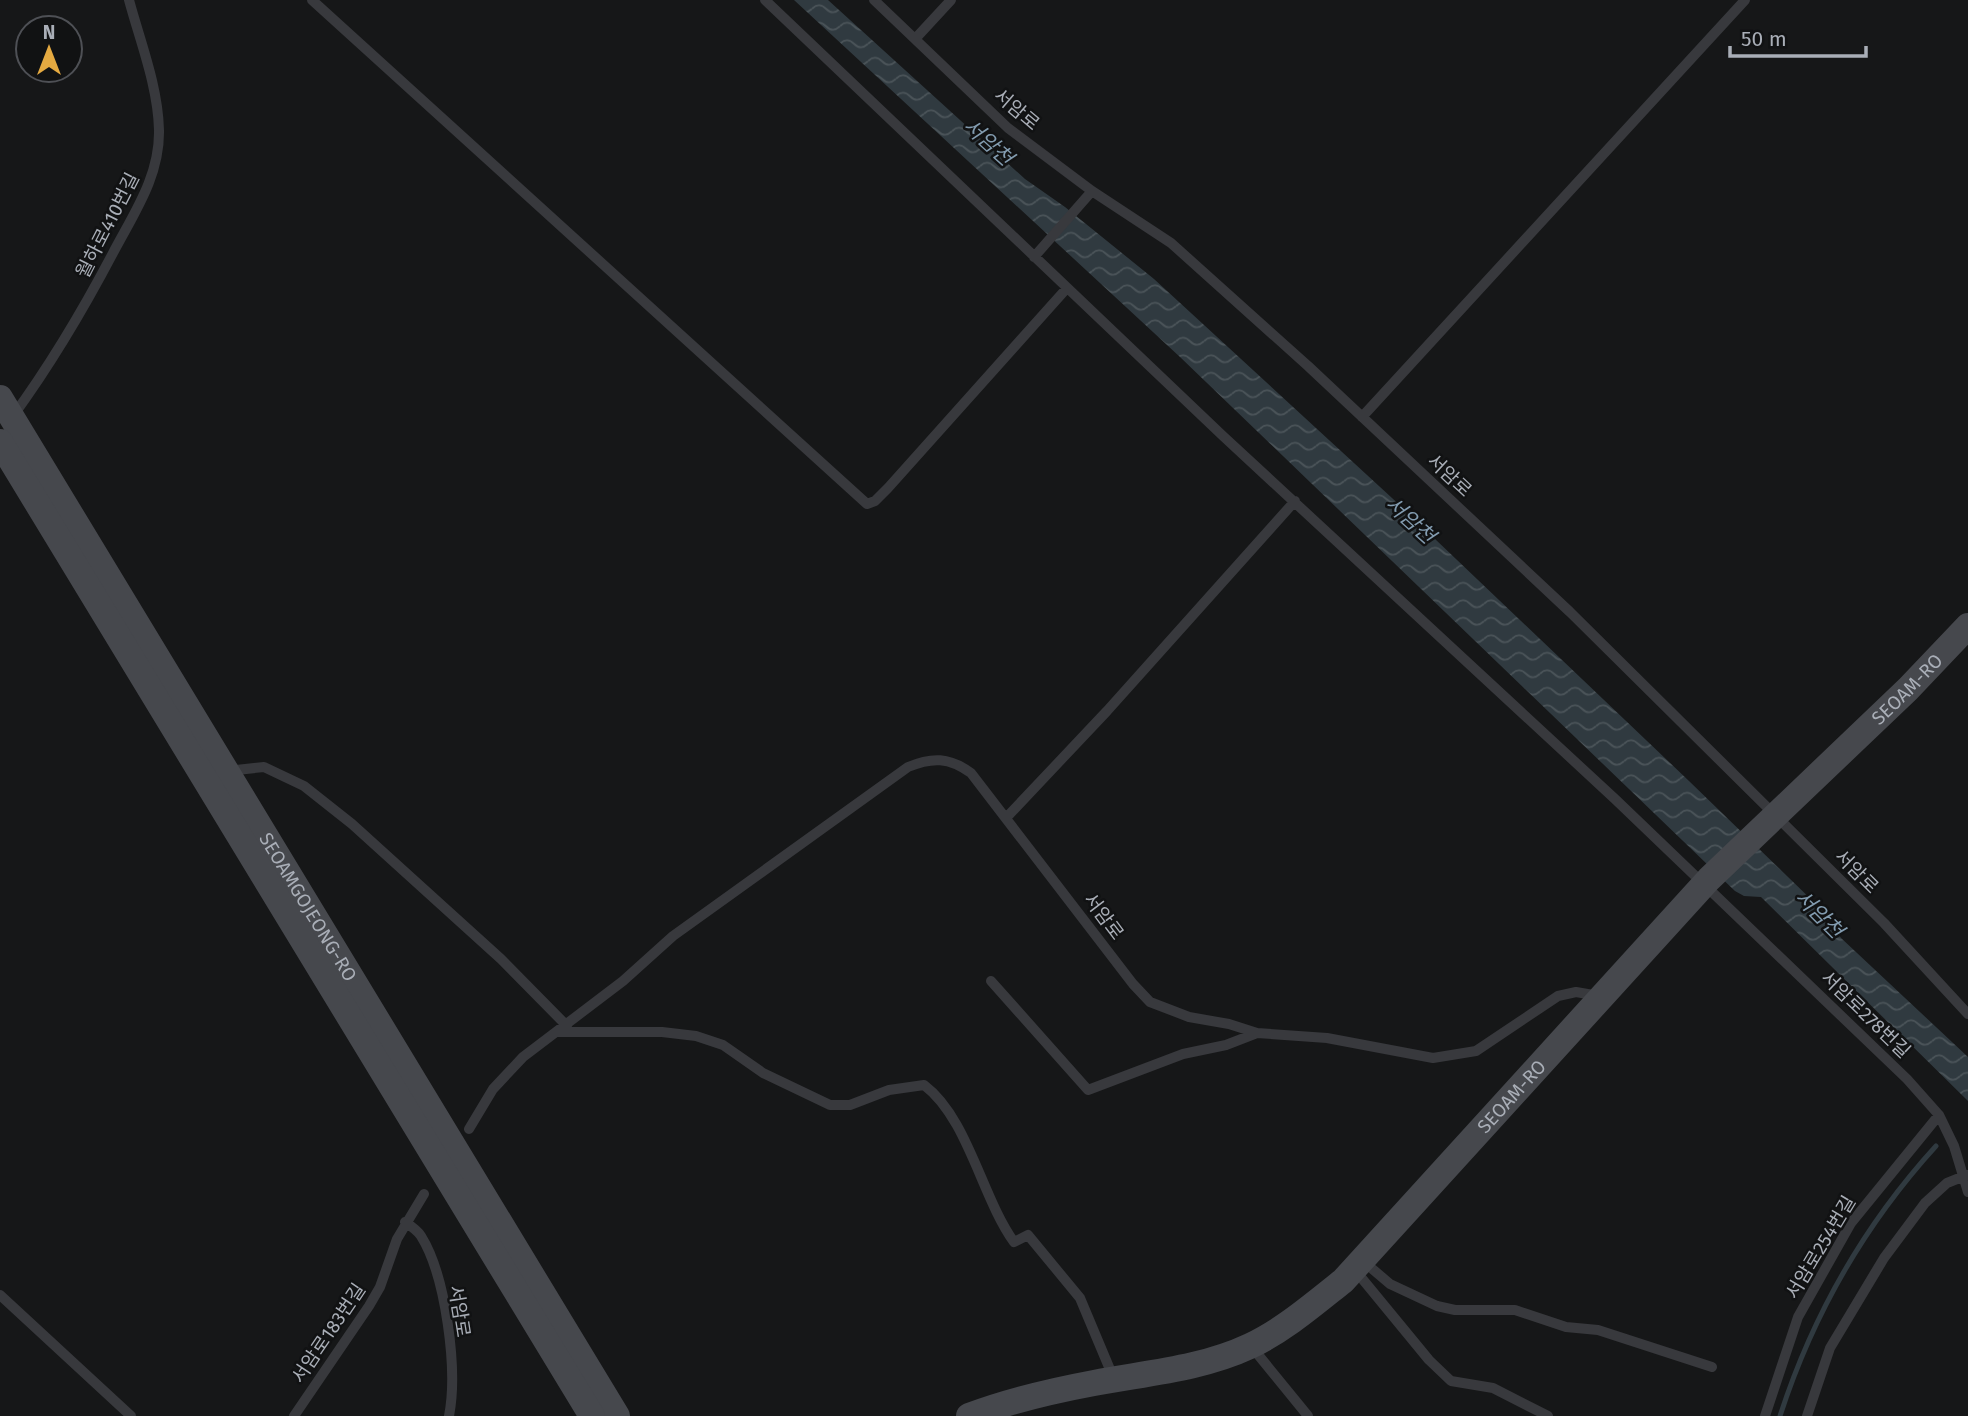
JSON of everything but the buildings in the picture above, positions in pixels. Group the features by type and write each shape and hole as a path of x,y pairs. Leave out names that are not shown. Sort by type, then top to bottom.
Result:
{"main road":[{"name":"SEOAMGOJEONG-RO","path":"6,408 617,1416"},
{"name":"SEOAMGOJEONG-RO","path":"0,443 592,1416"},
{"name":"SEOAM-RO","path":"969,1416 1043,1394 1163,1372 1251,1345 1295,1318 1359,1265 1706,882 1908,690 1968,626"}],"lane":[{"name":"월하로410번길","path":"0,443 6,408 77,320 144,197 152,175 159,130 152,88 129,0"},
{"path":"312,0 867,504 881,495 1066,288"},
{"name":"서암로278번길","path":"765,0 1066,288 1706,882 1814,988 1939,1115 1954,1146 1968,1192"},
{"name":"서암로","path":"874,0 1008,128 1089,195 1171,243 1362,417 1570,612 1884,923 1968,1014"},
{"path":"915,39 951,0"},
{"path":"1362,417 1745,0"},
{"path":"1034,257 1089,195"},
{"path":"1006,818 1295,501"},
{"name":"서암로","path":"469,1129 493,1089 523,1057 563,1029 673,936 908,768 934,759 958,763 971,773 1133,984 1150,1002 1168,1012 1257,1033 1327,1038 1433,1058 1476,1051 1558,996 1576,992 1603,996"},
{"path":"227,771 264,767 304,786 352,824 501,959 563,1029 662,1032 696,1036 723,1045 762,1073 830,1105 850,1105 889,1090 925,1085 936,1093 982,1176 999,1222 1014,1242 1028,1235 1080,1298 1114,1380"},
{"path":"991,981 1088,1090 1183,1054 1226,1045 1257,1033"},
{"name":"서암로254번길","path":"1765,1416 1798,1317 1851,1223 1939,1115"},
{"path":"1807,1416 1830,1348 1884,1258 1925,1203 1947,1183 1965,1176"},
{"name":"서암로183번길","path":"294,1416 369,1306 405,1222 424,1194"},
{"name":"서암로","path":"405,1222 420,1234 434,1264 451,1373 449,1416"},
{"path":"1359,1265 1390,1284 1437,1306 1455,1310 1515,1310 1566,1327 1598,1331 1712,1367"},
{"path":"1359,1265 1429,1360 1451,1381 1493,1388 1548,1416"},
{"path":"0,1295 131,1416"},
{"path":"1251,1345 1308,1416"}],"water":[{"name":"서암천","path":"794,0 828,0 1025,179 1065,207 1154,279 1392,498 1823,911 1841,938 1968,1057 1968,1101 1761,897 1744,896 1735,891 1180,357"}],"waterway":[{"path":"1780,1416 1808,1342 1843,1272 1886,1207 1936,1146"}]}
